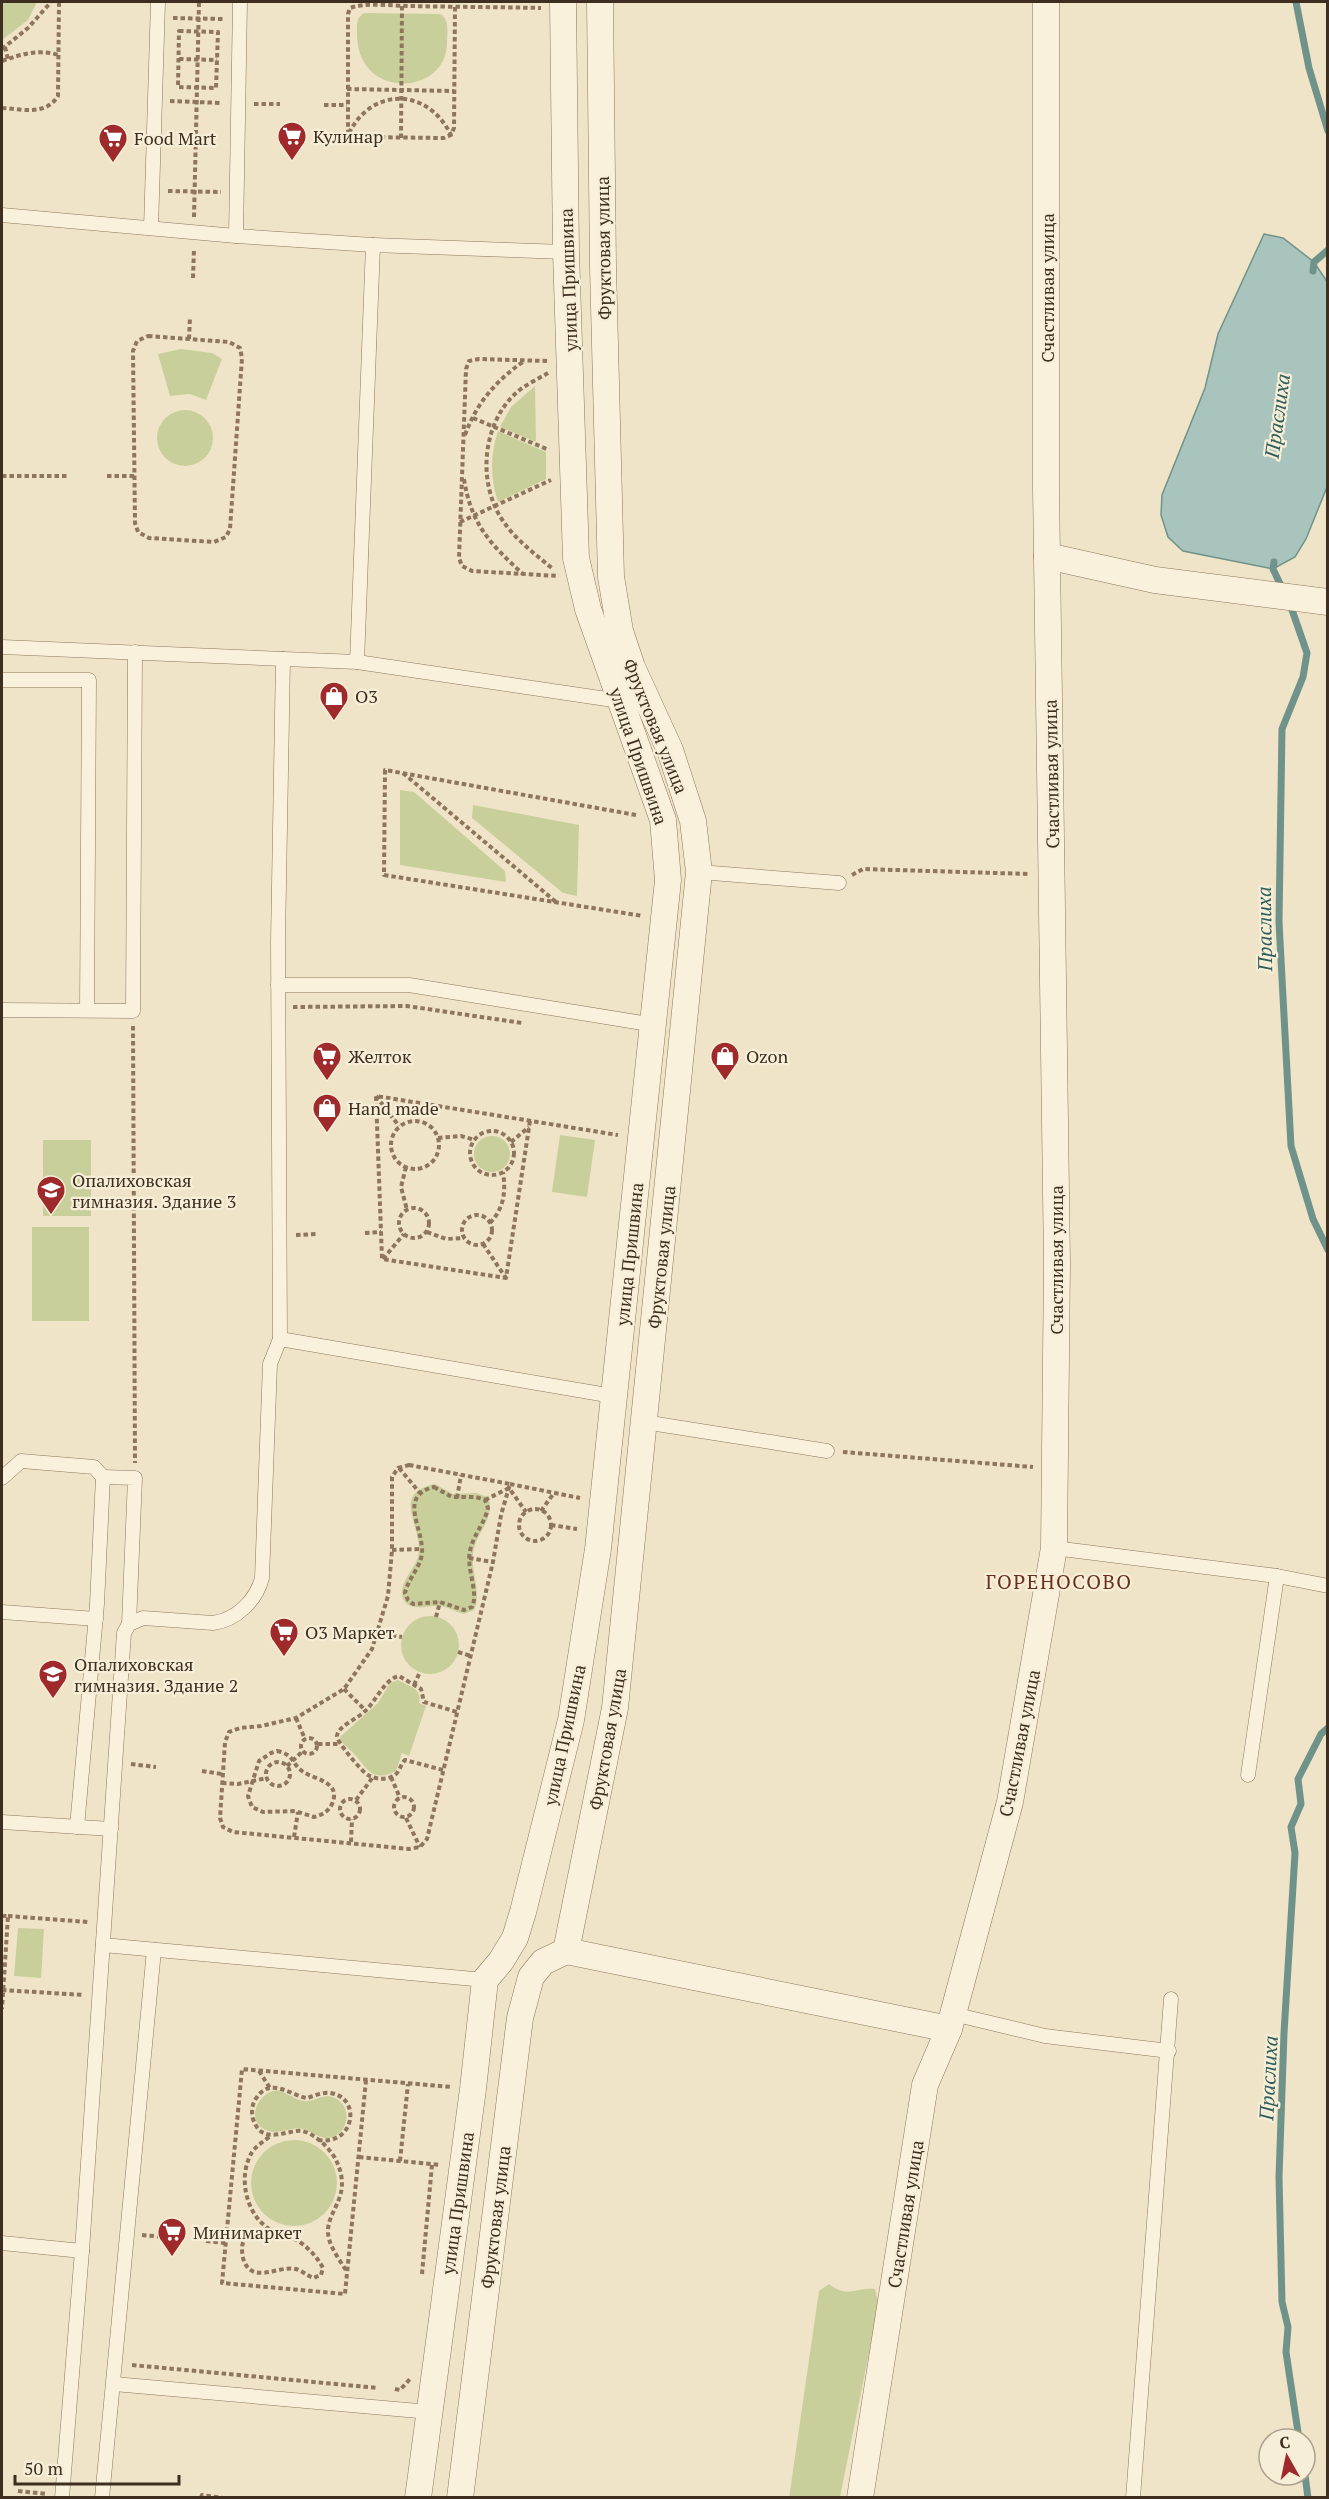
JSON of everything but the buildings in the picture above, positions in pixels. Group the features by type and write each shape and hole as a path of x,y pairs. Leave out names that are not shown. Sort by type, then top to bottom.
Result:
{"street":[{"name":"Фруктовая улица","path":"460,2498 520,2018 531,1977 543,1962 567,1951 615,1708 699,872 693,821 670,750 632,667 620,631 611,577 603,267 600,2"},
{"name":"Счастливая улица","path":"860,2498 925,2085 951,2022 1010,1802 1054,1548 1056,1251 1053,875 1047,556 1046,2"},
{"name":"улица Пришвина","path":"418,2498 473,2089 485,1980 501,1961 515,1938 571,1720 598,1549 655,1025 668,880 663,820 588,609 576,558 559,367 566,252 563,5"},
{"path":"1047,556 1155,580 1328,602"},
{"path":"567,1951 951,2022"}],"lane":[{"path":"152,228 158,2"},
{"path":"236,236 240,2"},
{"path":"2,215 236,236 373,245 566,252"},
{"path":"357,662 373,245"},
{"path":"2,646 357,662 620,701"},
{"path":"2,1010 133,1011 135,652"},
{"path":"129,1624 143,1618 223,1622 232,1618 259,1590 262,1578 270,1364 280,1339 278,985 283,659"},
{"path":"2,680 89,680 87,1010"},
{"path":"699,872 839,883"},
{"path":"278,985 408,985 655,1025"},
{"path":"280,1339 613,1396"},
{"path":"644,1422 827,1451"},
{"path":"2,1478 21,1461 94,1467 103,1477 96,1619 77,1827"},
{"path":"62,2496 82,2251 124,1633 129,1624 135,1478 103,1477"},
{"path":"1054,1548 1277,1576 1328,1586"},
{"path":"1248,1775 1277,1576"},
{"path":"2,1612 96,1619"},
{"path":"2,1822 111,1829"},
{"path":"103,1946 485,1980"},
{"path":"102,2498 129,2234 154,1950"},
{"path":"1132,2498 1169,2051 1171,1999"},
{"path":"951,2022 1169,2051"},
{"path":"2,2243 82,2251"},
{"path":"114,2384 430,2412"}],"path":[{"path":"8,59 3,48 28,28 51,2"},
{"path":"2,108 42,110 52,106 58,96 59,2"},
{"path":"192,278 199,2"},
{"path":"348,134 348,14 350,8 358,5 455,7 563,5"},
{"path":"401,138 402,6"},
{"path":"348,134 356,137 401,138 444,138 451,135 454,128 455,7"},
{"path":"157,17 240,20"},
{"path":"179,31 218,32 216,88 178,87 178,59 179,31"},
{"path":"2,61 25,52 42,51 59,55"},
{"path":"178,59 217,60"},
{"path":"347,89 454,91"},
{"path":"348,134 360,115 369,108 379,102 401,99 414,100 432,110 445,124 451,135"},
{"path":"155,101 280,104"},
{"path":"324,105 347,105"},
{"path":"153,190 237,193"},
{"path":"189,339 190,317"},
{"path":"148,336 229,342 240,348 242,358 230,529 226,537 214,542 149,538 138,532 135,523 135,476 134,351 137,341 148,336"},
{"path":"559,367 525,360 479,359 469,361 466,369 459,558 462,566 472,571 580,577"},
{"path":"523,574 484,534 468,503 462,469 465,434 480,402 503,376 525,360"},
{"path":"553,569 524,545 503,520 491,496 487,466 489,438 500,412 517,392 559,367"},
{"path":"473,418 550,451"},
{"path":"2,476 69,476"},
{"path":"107,476 135,476"},
{"path":"460,522 551,480"},
{"path":"663,820 385,770 384,875 665,919"},
{"path":"402,773 557,902"},
{"path":"839,883 863,869 1053,875"},
{"path":"278,1008 407,1006 526,1024"},
{"path":"133,1011 135,1478"},
{"path":"376,1096 642,1138"},
{"path":"376,1096 399,1126"},
{"path":"376,1096 382,1259"},
{"path":"412,1120 426,1123 437,1132 438,1138 440,1146 436,1159 425,1168 411,1170 398,1164 391,1152 392,1137 399,1126 412,1120"},
{"path":"506,1278 530,1121"},
{"path":"512,1142 529,1127"},
{"path":"489,1131 502,1133 512,1142 515,1154 511,1166 503,1172 488,1175 477,1170 471,1159 471,1147 478,1136 489,1131"},
{"path":"438,1138 461,1136 475,1140"},
{"path":"406,1167 401,1187 407,1210"},
{"path":"490,1223 497,1216 503,1202 506,1187 503,1172"},
{"path":"412,1207 421,1209 427,1215 429,1223 427,1232 420,1237 411,1238 399,1227 399,1218 412,1207"},
{"path":"475,1215 483,1216 490,1223 492,1231 490,1239 483,1244 474,1245 466,1242 462,1226 467,1219 475,1215"},
{"path":"365,1233 381,1232"},
{"path":"427,1232 446,1239 464,1238"},
{"path":"382,1259 404,1234"},
{"path":"483,1244 506,1278"},
{"path":"382,1259 506,1278"},
{"path":"827,1451 906,1459 1055,1468"},
{"path":"510,1486 501,1515 493,1562 427,1839 420,1847 409,1849 233,1832 223,1827 220,1818 222,1783 225,1742 229,1732 296,1718 344,1689 372,1649 388,1596 392,1550 392,1477 398,1468 409,1464 603,1503"},
{"path":"398,1468 420,1492"},
{"path":"457,1498 461,1475"},
{"path":"485,1500 488,1508 487,1514 478,1528 470,1558 475,1602 472,1607 464,1610 440,1602 413,1604 405,1593 422,1555 420,1530 413,1508 415,1497 420,1492 434,1487 457,1498 476,1497 485,1500 510,1486"},
{"path":"510,1486 526,1512"},
{"path":"541,1510 555,1493"},
{"path":"541,1510 549,1517 551,1525 546,1537 540,1540 527,1539 520,1523 526,1512 541,1510"},
{"path":"551,1525 585,1530"},
{"path":"392,1550 421,1549"},
{"path":"470,1558 493,1562"},
{"path":"436,1617 440,1602"},
{"path":"377,1633 402,1637"},
{"path":"458,1653 471,1656"},
{"path":"414,1685 420,1672"},
{"path":"338,1744 339,1731 366,1711 392,1678 399,1676 421,1689 424,1702 457,1712"},
{"path":"344,1689 366,1711"},
{"path":"296,1718 305,1739"},
{"path":"305,1739 315,1739 318,1744 317,1750 312,1754 306,1754 303,1751 301,1746 305,1739"},
{"path":"318,1744 338,1744 350,1754 361,1769 373,1777 391,1777 399,1773 405,1760 443,1770"},
{"path":"278,1751 294,1760 304,1773 327,1782 333,1793 332,1804 326,1812 314,1818 298,1812 263,1812 254,1809 249,1803 248,1796 253,1782 264,1756 278,1751"},
{"path":"287,1766 303,1751"},
{"path":"281,1762 291,1773 284,1785 271,1784 267,1778 266,1771 270,1765 281,1762"},
{"path":"115,1763 156,1767"},
{"path":"202,1772 223,1774"},
{"path":"356,1800 373,1777"},
{"path":"391,1777 400,1798"},
{"path":"222,1783 253,1782 267,1778"},
{"path":"406,1818 414,1810 414,1805 406,1797 400,1798 394,1805 394,1810 397,1815 406,1818 420,1847"},
{"path":"340,1806 346,1799 356,1800"},
{"path":"351,1842 352,1819 360,1810 356,1800"},
{"path":"332,1804 340,1806"},
{"path":"340,1806 342,1815 352,1819"},
{"path":"294,1838 298,1812"},
{"path":"2,1916 104,1924"},
{"path":"2,2009 8,1916"},
{"path":"2,1990 99,1996"},
{"path":"366,2080 345,2294 222,2283 242,2069 473,2089"},
{"path":"259,2071 270,2088"},
{"path":"400,2161 408,2084"},
{"path":"270,2088 286,2089 307,2098 330,2093 344,2100 351,2115 347,2130 334,2140 318,2140 297,2131 279,2136 271,2135 257,2127 252,2112 257,2097 270,2088"},
{"path":"269,2230 252,2233 245,2239 241,2250 244,2262 252,2271 262,2274 296,2269 313,2278 321,2275 323,2268 319,2260 300,2241 269,2230 255,2214 245,2194 244,2175 251,2153 271,2135"},
{"path":"318,2140 335,2158 341,2172 341,2198 330,2223 329,2239 347,2273"},
{"path":"358,2157 462,2167"},
{"path":"421,2282 432,2165"},
{"path":"129,2234 165,2237"},
{"path":"206,2241 225,2243"},
{"path":"116,2363 400,2390 412,2376"},
{"path":"18,2491 62,2496"},
{"path":"202,2497 224,2498"}],"green space":[{"path":"2,2 37,2 28,20 2,40"},
{"path":"364,13 440,14 445,19 447,27 447,44 443,61 432,74 417,81 401,84 385,80 370,70 360,55 357,24 358,19"},
{"path":"181,349 212,353 222,359 206,400 190,394 170,396 158,354"},
{"path":"535,386 536,442 500,427 511,407"},
{"path":"185,410 196,412 205,418 211,427 213,438 211,449 205,458 196,464 185,466 174,464 165,458 159,449 157,438 159,427 165,418 174,412"},
{"path":"498,431 546,452 546,479 498,502 492,467"},
{"path":"400,790 414,792 505,871 506,882 400,865"},
{"path":"473,805 579,825 577,896 563,893 472,818"},
{"path":"560,1135 595,1140 587,1197 552,1192"},
{"path":"492,1136 505,1141 510,1154 505,1167 492,1172 479,1167 474,1154 479,1141"},
{"path":"43,1140 91,1140 91,1216 43,1216"},
{"path":"32,1227 89,1227 89,1321 32,1321"},
{"path":"435,1484 453,1494 476,1493 488,1497 490,1505 488,1519 473,1554 477,1590 476,1604 474,1610 464,1614 441,1606 413,1607 403,1598 403,1586 418,1557 419,1546 411,1504 414,1495 421,1489"},
{"path":"430,1616 441,1618 454,1629 459,1645 457,1656 446,1669 430,1674 419,1672 406,1661 401,1645 403,1634 414,1621"},
{"path":"398,1680 417,1691 420,1698 419,1703 426,1706 409,1756 402,1753 396,1771 375,1774 370,1772 343,1744 340,1737 378,1703 390,1683"},
{"path":"18,1928 44,1929 41,1978 14,1976"},
{"path":"277,2090 304,2101 324,2096 335,2098 345,2108 344,2127 340,2133 327,2138 300,2129 274,2132 261,2127 255,2116 259,2102 270,2092"},
{"path":"294,2140 318,2147 330,2159 337,2183 330,2207 318,2219 294,2226 270,2219 258,2207 251,2183 258,2159 270,2147"},
{"path":"829,2284 847,2292 875,2289 878,2301 877,2313 840,2497 789,2498 819,2291"}],"water":[{"path":"1264,234 1283,238 1314,262 1328,283 1327,487 1306,539 1295,557 1273,569 1183,551 1168,537 1161,515 1162,495 1205,388 1218,334"}],"waterway":[{"name":"Праслиха","path":"1296,2 1309,68 1328,131"},
{"name":"Праслиха","path":"1313,271 1314,262 1328,250"},
{"name":"Праслиха","path":"1274,562 1273,569 1283,590"},
{"name":"Праслиха","path":"1291,607 1307,653 1303,677 1282,729 1279,922 1291,1146 1313,1219 1328,1250"},
{"name":"Праслиха","path":"1297,2427 1286,2352 1288,2327 1282,2302 1279,2177 1284,2033 1295,1853 1291,1827 1301,1804 1298,1779 1321,1734 1328,1728"},
{"name":"Праслиха","path":"1307,2487 1308,2498"}],"place":[{"name":"Кулинар","path":"292,162"},
{"name":"Food Mart","path":"113,164"},
{"name":"О3","path":"334,722"},
{"name":"Желток","path":"327,1082"},
{"name":"Ozon","path":"725,1082"},
{"name":"Hand made","path":"327,1134"},
{"name":"Опалиховская гимназия. Здание 3","path":"51,1216"},
{"name":"О3 Маркет","path":"284,1658"},
{"name":"Опалиховская гимназия. Здание 2","path":"53,1700"},
{"name":"Минимаркет","path":"172,2258"}],"district":[{"name":"ГОРЕНОСОВО","path":"1059,1581"}]}
